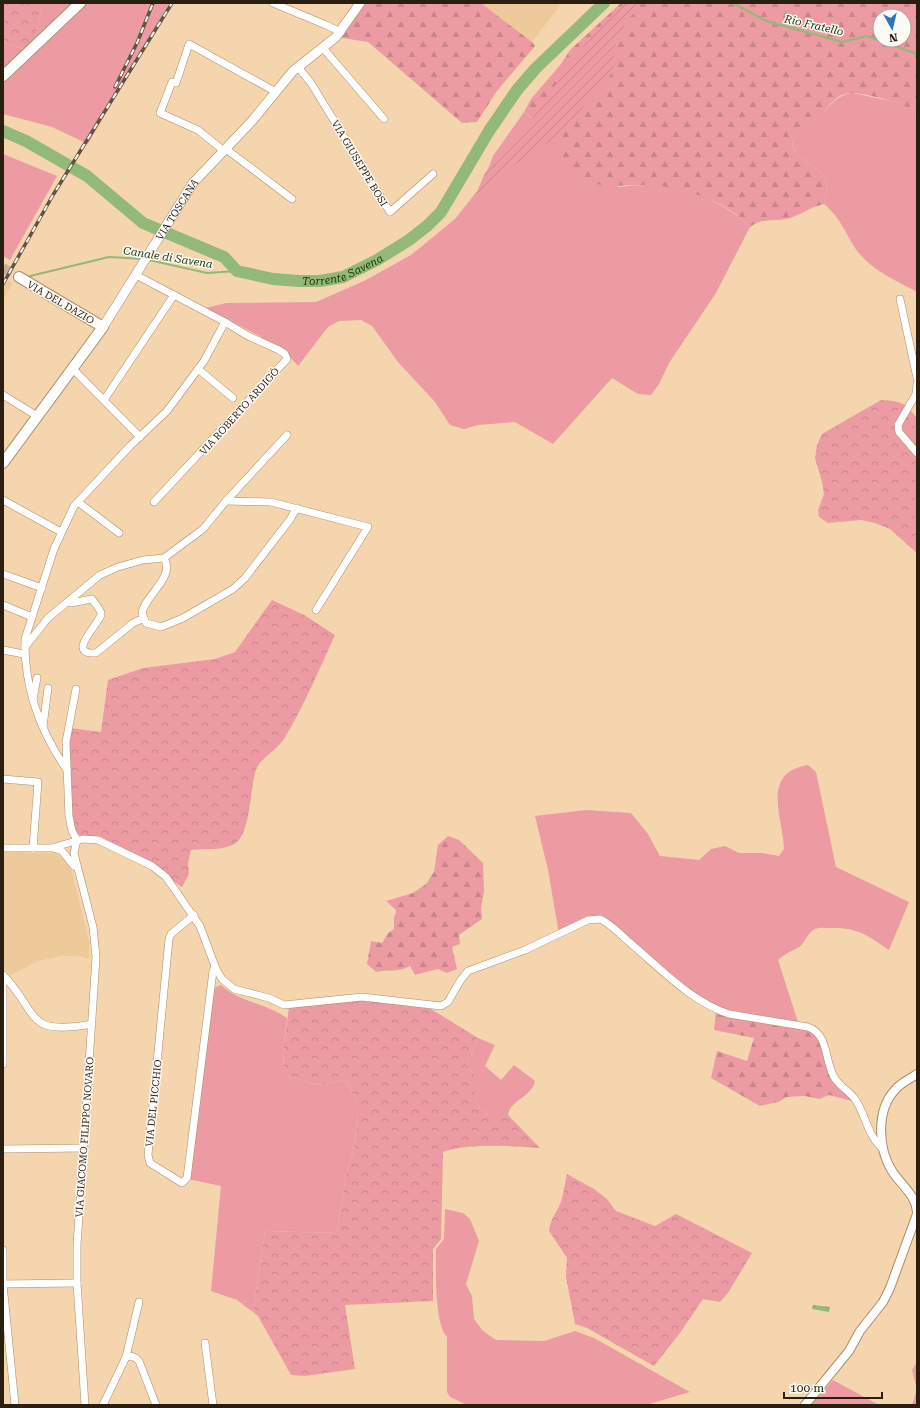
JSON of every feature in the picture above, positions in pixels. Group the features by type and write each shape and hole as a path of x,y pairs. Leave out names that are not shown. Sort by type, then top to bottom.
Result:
{"main road":[{"path":"3,76 80,3"},
{"name":"VIA TOSCANA","path":"3,463 103,327 142,267 185,194 204,171 252,121 298,67 324,48 341,32 360,3"},
{"name":"VIA DEL DAZIO","path":"19,277 103,327"}],"street":[{"path":"273,3 326,24 341,32"},
{"path":"276,92 189,44 176,82 172,82 160,113 198,130 292,199"},
{"path":"324,48 384,119"},
{"name":"VIA GIUSEPPE BOSI","path":"298,67 311,83 390,212 433,174"},
{"name":"VIA ROBERTO ARDIGÒ","path":"136,275 225,322 248,336 279,350 285,354 287,359 154,502"},
{"path":"104,400 174,295"},
{"path":"900,300 917,378"},
{"path":"67,770 55,753 32,701 25,651 25,639 61,532 78,502 167,411 198,369 225,322"},
{"path":"72,369 140,438"},
{"path":"198,369 233,398"},
{"path":"917,384 916,394 898,424 899,432 917,453"},
{"path":"3,395 37,416"},
{"path":"25,651 48,618 100,576 118,567 143,560 164,558 203,529 226,501 287,435"},
{"path":"3,500 61,532"},
{"path":"226,501 271,502 368,527 316,610"},
{"path":"78,502 119,533"},
{"path":"164,558 167,564 166,572 157,587 146,600 142,609 146,623 161,627 183,618 228,593 245,578 289,521 297,508"},
{"path":"3,574 42,588"},
{"path":"69,601 71,603 86,599 92,600 101,613 101,618 84,639 83,644 85,651 89,653 96,653 133,623 144,618"},
{"path":"3,605 32,617"},
{"path":"3,650 25,651"},
{"path":"32,701 37,678"},
{"path":"43,726 48,688"},
{"path":"76,689 66,742 69,816 72,831 77,840"},
{"path":"3,779 38,782 33,848"},
{"path":"3,848 51,848 89,838 98,840 156,868 174,886 194,915 200,926 215,966 222,979 234,989 269,998 284,1005 362,997 441,1006 448,1002 460,981 468,971 525,950 588,920 600,919 671,977 716,1010 729,1014 808,1027 816,1030 824,1044 834,1076 854,1098 875,1142 882,1148"},
{"name":"VIA GIACOMO FILIPPO NOVARO","path":"77,840 74,853 77,871 88,908 95,944 92,1024 83,1148 77,1283 85,1405"},
{"name":"VIA GIACOMO FILIPPO NOVARO","path":"51,848 58,849 68,856 77,871"},
{"name":"VIA DEL PICCHIO","path":"194,915 171,934 169,939 148,1155 150,1163 182,1183 187,1178 213,970 215,966"},
{"path":"3,975 32,1016 40,1023 58,1029 92,1024"},
{"path":"3,985 3,1064"},
{"path":"806,1405 849,1351 860,1331 883,1302 890,1288 917,1213 914,1198 892,1170 882,1148 882,1124 885,1104 895,1089 917,1074"},
{"path":"3,1149 83,1148"},
{"path":"3,1250 3,1284 15,1405"},
{"path":"3,1284 77,1283"},
{"path":"103,1405 126,1357 139,1302"},
{"path":"205,1343 213,1405"},
{"path":"126,1357 135,1357 139,1361 156,1405"}],"shaded area":[{"path":"481,3 562,3 532,42"},
{"path":"3,278 13,283 3,300"},
{"path":"3,852 54,853 65,859 71,868 89,941 89,959 77,956 61,956 38,961 11,975 3,968"}],"green space":[{"path":"3,3 42,3 33,52 3,42"},
{"path":"42,3 169,3 88,144 52,127 3,114 3,42 33,52"},
{"path":"360,3 481,3 532,42 535,46 497,91 477,122 462,123 368,42 336,37"},
{"path":"621,3 917,3 917,118 914,110 880,98 852,93 840,96 832,102 814,124 792,142 795,153 825,176 828,184 824,204 790,218 759,222 750,227 740,217 728,209 715,202 686,191 656,186 602,185 589,181 577,174 564,160 555,136 543,125 524,112 531,99 561,64 570,50"},
{"path":"625,3 635,3 640,6 625,23 616,43 613,69 607,82 592,95 565,131 501,174 476,194 485,173 502,149 509,150 577,54 608,19"},
{"path":"853,93 900,103 914,110 917,118 917,292 893,280 864,259 835,215 824,204 828,184 825,176 795,153 792,141 814,123 836,100 846,94"},
{"path":"524,112 619,187 653,185 674,187 693,192 726,208 750,227 716,293 669,363 659,384 651,395 638,394 612,378 553,444 515,422 478,425 464,429 450,425 435,402 398,362 372,326 361,320 339,321 328,327 298,366 289,357 267,341 206,308 226,303 316,302 364,281 411,255 455,219 482,185 493,156"},
{"path":"3,154 57,176 10,260 3,256"},
{"path":"881,400 902,403 917,418 917,553 890,529 875,523 861,520 828,523 819,517 818,510 824,494 815,458 817,445 822,434"},
{"path":"272,600 304,615 335,635 305,701 284,739 261,762 256,770 248,817 242,835 238,841 228,847 191,850 188,863 189,874 182,887 117,846 89,837 70,833 68,792 70,728 101,732 108,680 143,668 215,659 235,652"},
{"path":"808,765 816,772 836,867 909,902 889,950 869,937 856,931 840,928 821,928 812,931 799,947 778,960 798,1022 722,1009 695,996 609,927 601,923 595,921 584,922 559,934 548,870 535,816 586,810 631,813 648,834 660,856 699,860 711,849 725,846 739,853 762,853 779,856 784,849 778,810 779,787 784,777 793,770"},
{"path":"448,836 459,840 483,863 484,891 481,909 482,919 459,935 460,944 452,947 457,969 447,973 438,969 415,975 410,966 397,970 376,972 367,964 371,941 382,943 388,933 394,929 394,917 396,910 386,901 413,893 426,884 434,872 438,845"},
{"path":"221,985 228,991 244,999 270,1009 287,1018 284,1043 283,1074 316,1085 347,1080 357,1105 358,1119 352,1156 346,1174 337,1233 265,1231 253,1312 237,1300 211,1291 221,1186 188,1179 211,989"},
{"path":"358,999 431,1009 478,1038 467,1065 475,1076 475,1099 480,1109 488,1115 508,1115 540,1148 478,1146 453,1149 443,1152 441,1239 433,1249 433,1301 345,1305 355,1369 305,1376 291,1375 258,1316 253,1312 265,1231 337,1233 346,1174 352,1156 358,1119 357,1105 347,1080 316,1085 283,1074 284,1043 289,1008"},
{"path":"716,1010 816,1030 829,1066 852,1101 829,1095 819,1099 805,1096 787,1097 778,1102 760,1106 711,1078 717,1051 747,1061 754,1038 714,1030"},
{"path":"478,1038 495,1045 485,1066 501,1080 514,1065 535,1081 530,1091 513,1106 508,1115 488,1115 480,1109 475,1099 475,1076 467,1065"},
{"path":"567,1174 594,1189 607,1199 616,1211 655,1226 676,1214 752,1253 728,1293 720,1302 703,1299 680,1333 654,1366 587,1328 575,1324 566,1277 567,1258 549,1231 562,1199"},
{"path":"445,1209 463,1213 470,1219 479,1241 466,1284 472,1296 474,1319 483,1331 496,1340 544,1341 575,1331 594,1338 690,1392 646,1405 467,1405 450,1397 447,1392 447,1337 440,1320 436,1282 436,1249 444,1239"},
{"path":"917,1362 917,1389 912,1370"},
{"path":"833,1380 879,1405 811,1405"},
{"path":"917,1389 917,1405 912,1405"}],"water":[{"path":"813,1305 830,1307 829,1312 812,1309"}],"waterway":[{"name":"Torrente Savena","path":"3,131 26,141 87,176 143,223 224,257 237,271 273,279 299,281 320,281 343,277 377,260 409,240 427,226 441,212 489,131 517,90 536,68 604,3"},
{"name":"Rio Fratello","path":"700,3 724,3"},
{"name":"Rio Fratello","path":"733,3 766,21 802,31 842,42 867,36 917,54"},
{"name":"Canale di Savena","path":"26,277 109,257 143,259"},
{"name":"Canale di Savena","path":"149,260 207,273 237,271"}],"tunnel":[{"path":"3,268 19,277"}],"railway":[{"path":"115,87 137,43 153,3"},
{"path":"3,284 53,195 172,3"}]}
